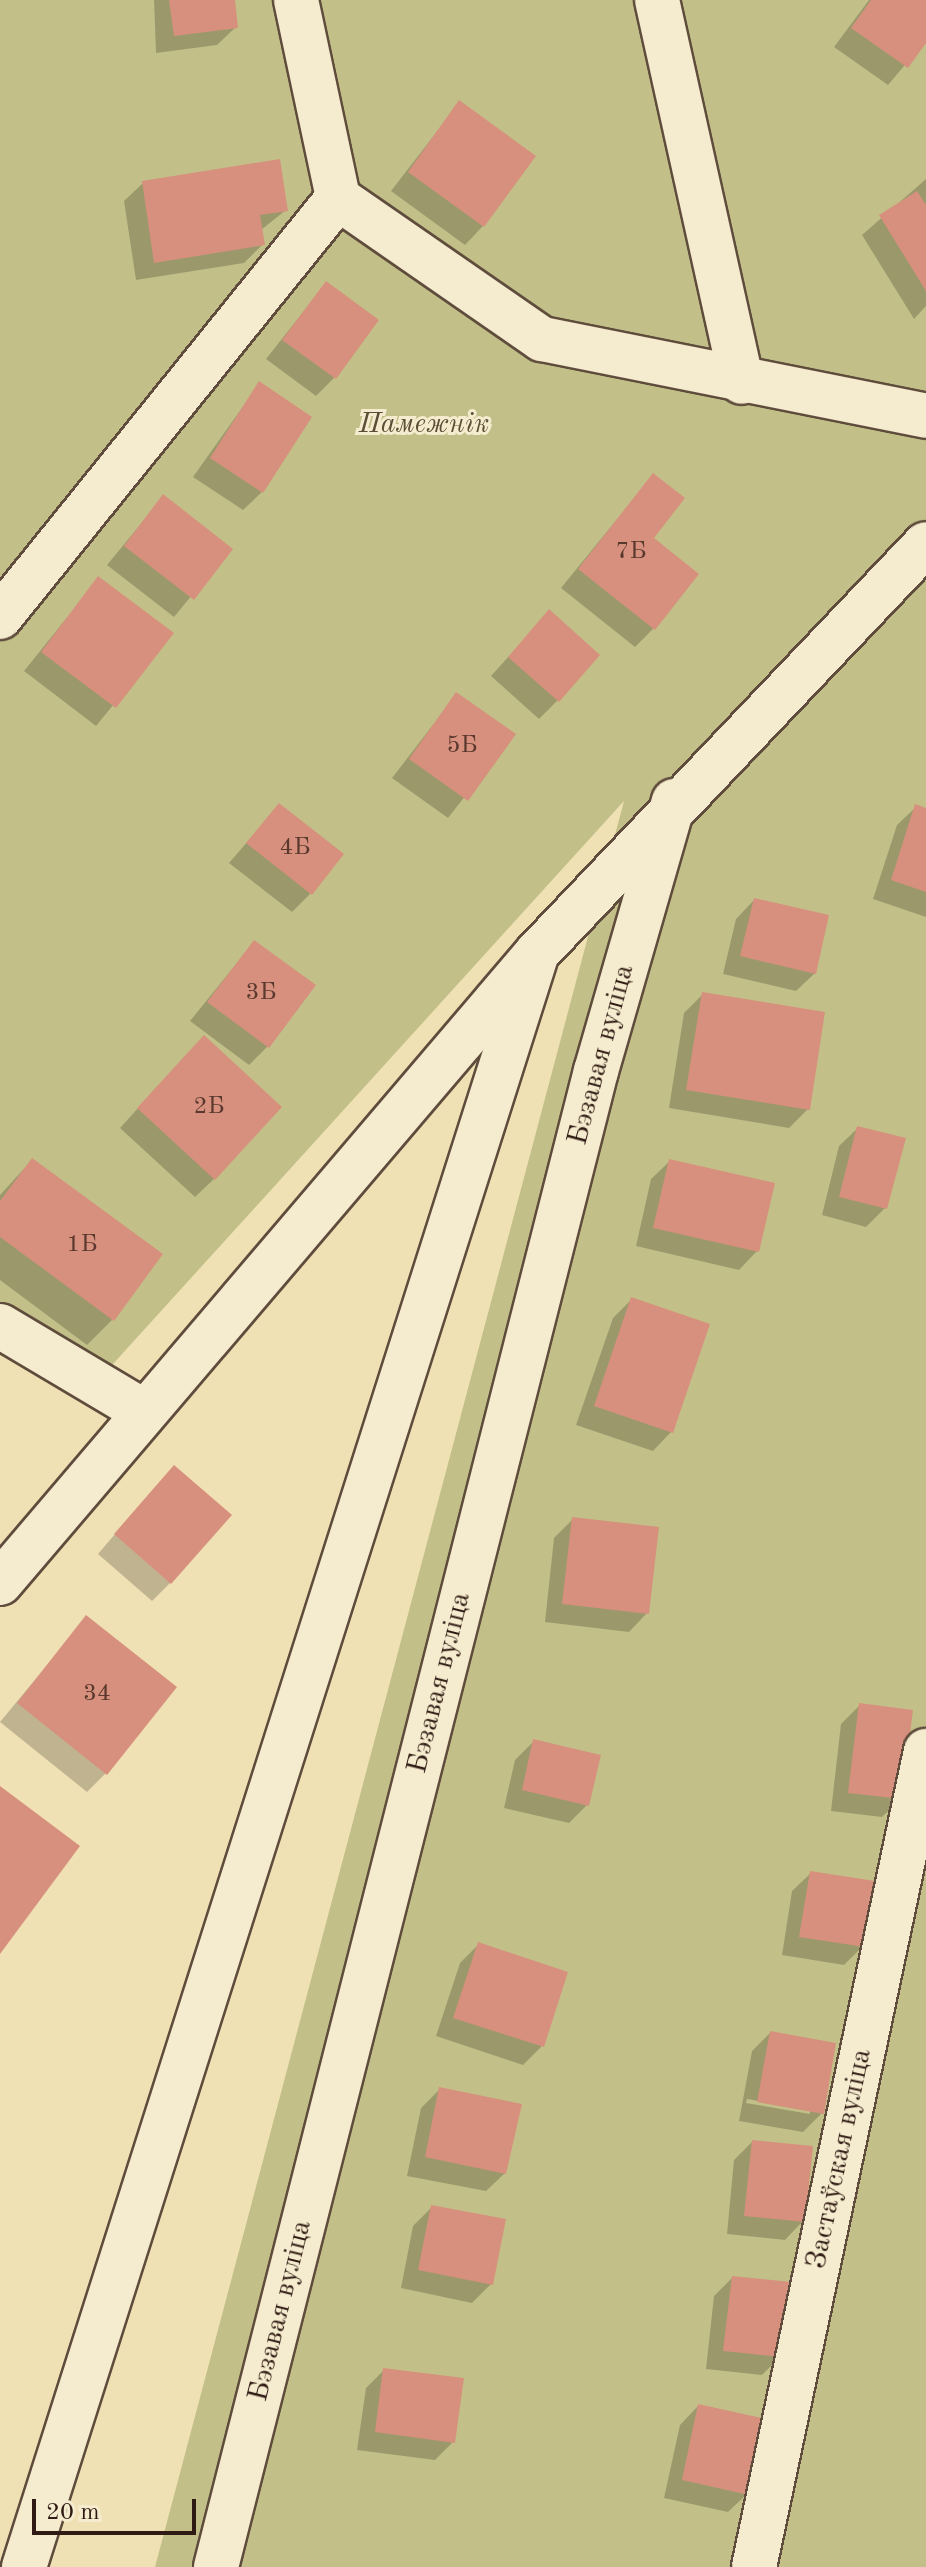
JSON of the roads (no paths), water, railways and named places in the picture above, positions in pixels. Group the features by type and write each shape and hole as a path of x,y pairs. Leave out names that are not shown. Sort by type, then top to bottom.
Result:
{"street":[{"path":"296,0 338,198 542,339 742,382 926,416"},
{"path":"657,0 742,382"},
{"path":"0,617 338,198"},
{"path":"0,1583 141,1410 537,953 674,801 926,544"},
{"name":"Бэзавая вуліца","path":"216,2567 588,1101 674,801"},
{"path":"24,2567 537,953"},
{"path":"0,1326 141,1410"},
{"name":"Застаўская вуліца","path":"754,2567 926,1751"}],"park label":[{"name":"Памежнік","path":"424,425"}]}
